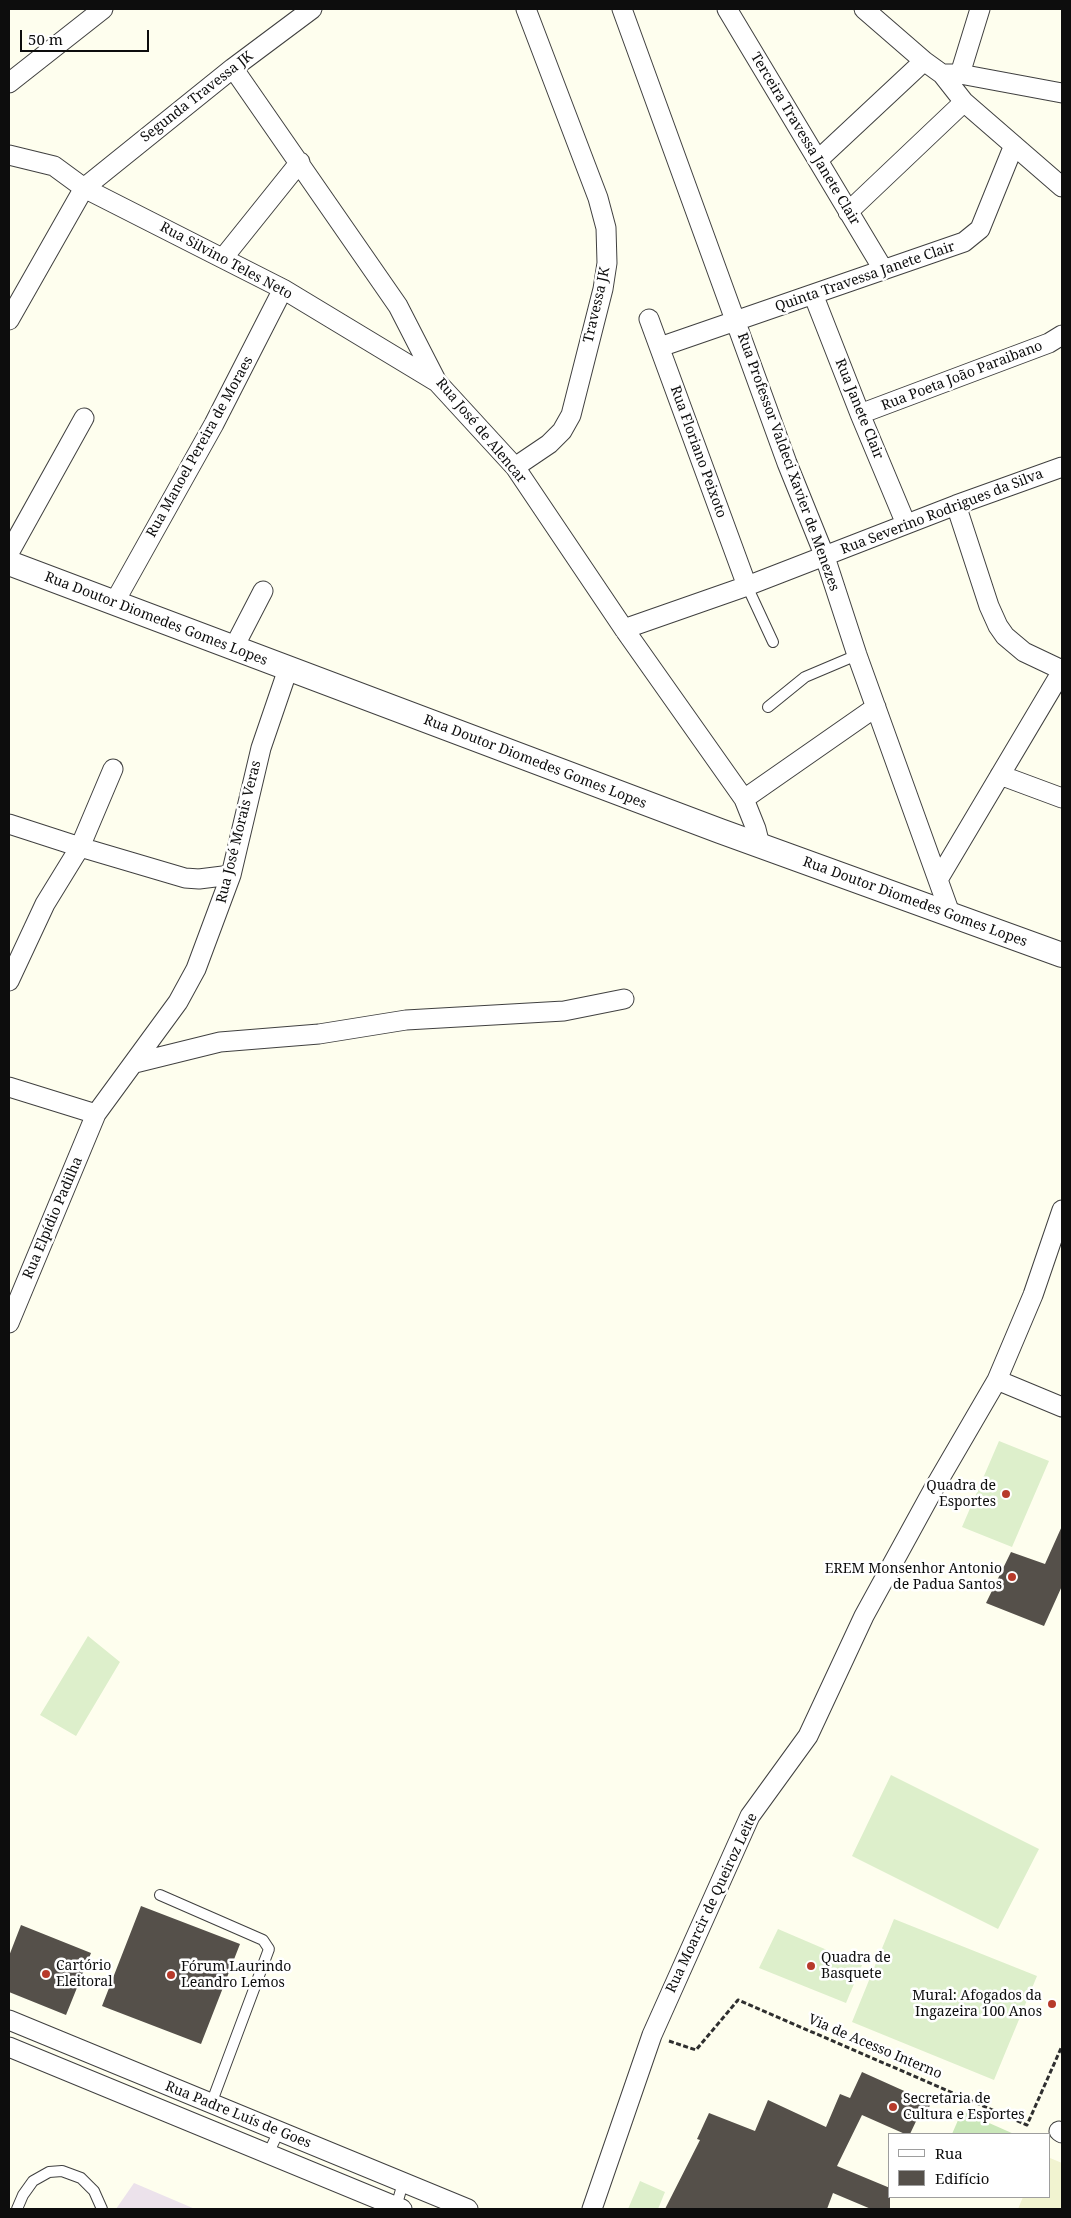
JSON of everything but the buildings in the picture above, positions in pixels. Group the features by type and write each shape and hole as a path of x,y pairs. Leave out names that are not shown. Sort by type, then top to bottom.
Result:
{"street":[{"path":"9,83 103,9"},
{"name":"Segunda Travessa JK","path":"84,188 233,68 312,9"},
{"name":"Travessa JK","path":"514,467 549,444 562,431 571,415 603,289 607,263 606,228 598,198 526,9"},
{"name":"Rua Professor Valdeci Xavier de Menezes","path":"622,9 787,463 825,558 856,654 939,878 951,916"},
{"name":"Terceira Travessa Janete Clair","path":"727,9 883,269"},
{"path":"864,9 924,61 951,74 1060,87"},
{"path":"980,9 951,74 964,102 1062,188"},
{"path":"818,160 924,61"},
{"name":"Rua José de Alencar","path":"233,68 300,162 398,306 437,382 514,467 744,800 756,829 760,845"},
{"path":"848,212 964,102"},
{"name":"Quinta Travessa Janete Clair","path":"660,347 957,245 973,236 980,229 1014,145"},
{"name":"Rua Silvino Teles Neto","path":"9,155 54,166 84,188 283,289 437,382"},
{"path":"223,258 300,162"},
{"path":"9,320 84,188"},
{"name":"Rua Manoel Pereira de Moraes","path":"114,603 214,424 283,289"},
{"name":"Rua Janete Clair","path":"813,294 906,524"},
{"name":"Rua Floriano Peixoto","path":"649,319 747,586"},
{"name":"Rua Poeta João Paraibano","path":"860,414 1049,343 1062,335"},
{"path":"9,552 84,418"},
{"name":"Rua Severino Rodrigues da Silva","path":"624,628 825,558 906,524 1062,467"},
{"path":"939,878 1062,670 1024,652 1005,636 998,626 989,606 956,505"},
{"name":"Rua Doutor Diomedes Gomes Lopes","path":"9,563 233,649 951,916 1062,955"},
{"path":"233,649 263,591"},
{"name":"Rua José Morais Veras","path":"96,1114 178,1002 196,969 231,875 259,756 288,669"},
{"path":"744,800 876,707"},
{"path":"9,980 13,959 80,847 113,769"},
{"path":"1000,775 1062,798"},
{"path":"9,824 186,878 200,879 231,875"},
{"path":"134,1063 220,1042 319,1034 406,1020 564,1011 624,999"},
{"path":"9,1087 96,1114"},
{"name":"Rua Elpídio Padilha","path":"9,1323 96,1114"},
{"name":"Rua Moarcir de Queiroz Leite","path":"592,2209 652,2035 750,1816 808,1736 864,1616 933,1490 997,1380 1033,1294 1062,1210"},
{"path":"997,1380 1062,1407"},
{"name":"Rua Padre Luís de Goes","path":"9,2020 403,2183 437,2203 468,2209"},
{"name":"Rua Padre Luís de Goes","path":"9,2047 399,2208"}],"lane":[{"path":"747,586 773,642"},
{"path":"768,707 805,677 856,654"},
{"path":"160,1895 263,1940 269,1949 211,2104"},
{"path":"268,2154 278,2131"},
{"path":"17,2209 23,2195 33,2181 48,2172 62,2170 81,2178 94,2191 102,2209"},
{"path":"399,2208 403,2183"}],"path":[{"name":"Via de Acesso Interno","path":"652,2035 696,2050 738,2000 1027,2125 1062,2046"}],"shaded area":[{"path":"134,2183 195,2209 116,2209"}],"green space":[{"name":"Quadra de Esportes","path":"999,1441 1049,1461 1012,1547 962,1527"},
{"path":"88,1636 120,1662 76,1736 40,1715"},
{"path":"891,1775 1039,1849 998,1929 852,1856"},
{"path":"894,1919 1037,1976 994,2080 852,2022"},
{"name":"Quadra de Basquete","path":"778,1929 862,1965 846,2003 759,1968"},
{"path":"962,2111 1012,2133 952,2133"},
{"path":"1051,2158 1062,2163 1062,2209 1018,2209 1023,2198 1051,2198"},
{"path":"640,2181 665,2192 658,2209 628,2209"}],"place":[{"name":"Quadra de Esportes","path":"1006,1494"},
{"name":"EREM Monsenhor Antonio de Padua Santos","path":"1012,1577"},
{"name":"Quadra de Basquete","path":"811,1966"},
{"name":"Cartório Eleitoral","path":"46,1974"},
{"name":"Fórum Laurindo Leandro Lemos","path":"171,1975"},
{"name":"Mural: Afogados da Ingazeira 100 Anos","path":"1052,2004"},
{"name":"Secretaria de Cultura e Esportes","path":"893,2107"}]}
